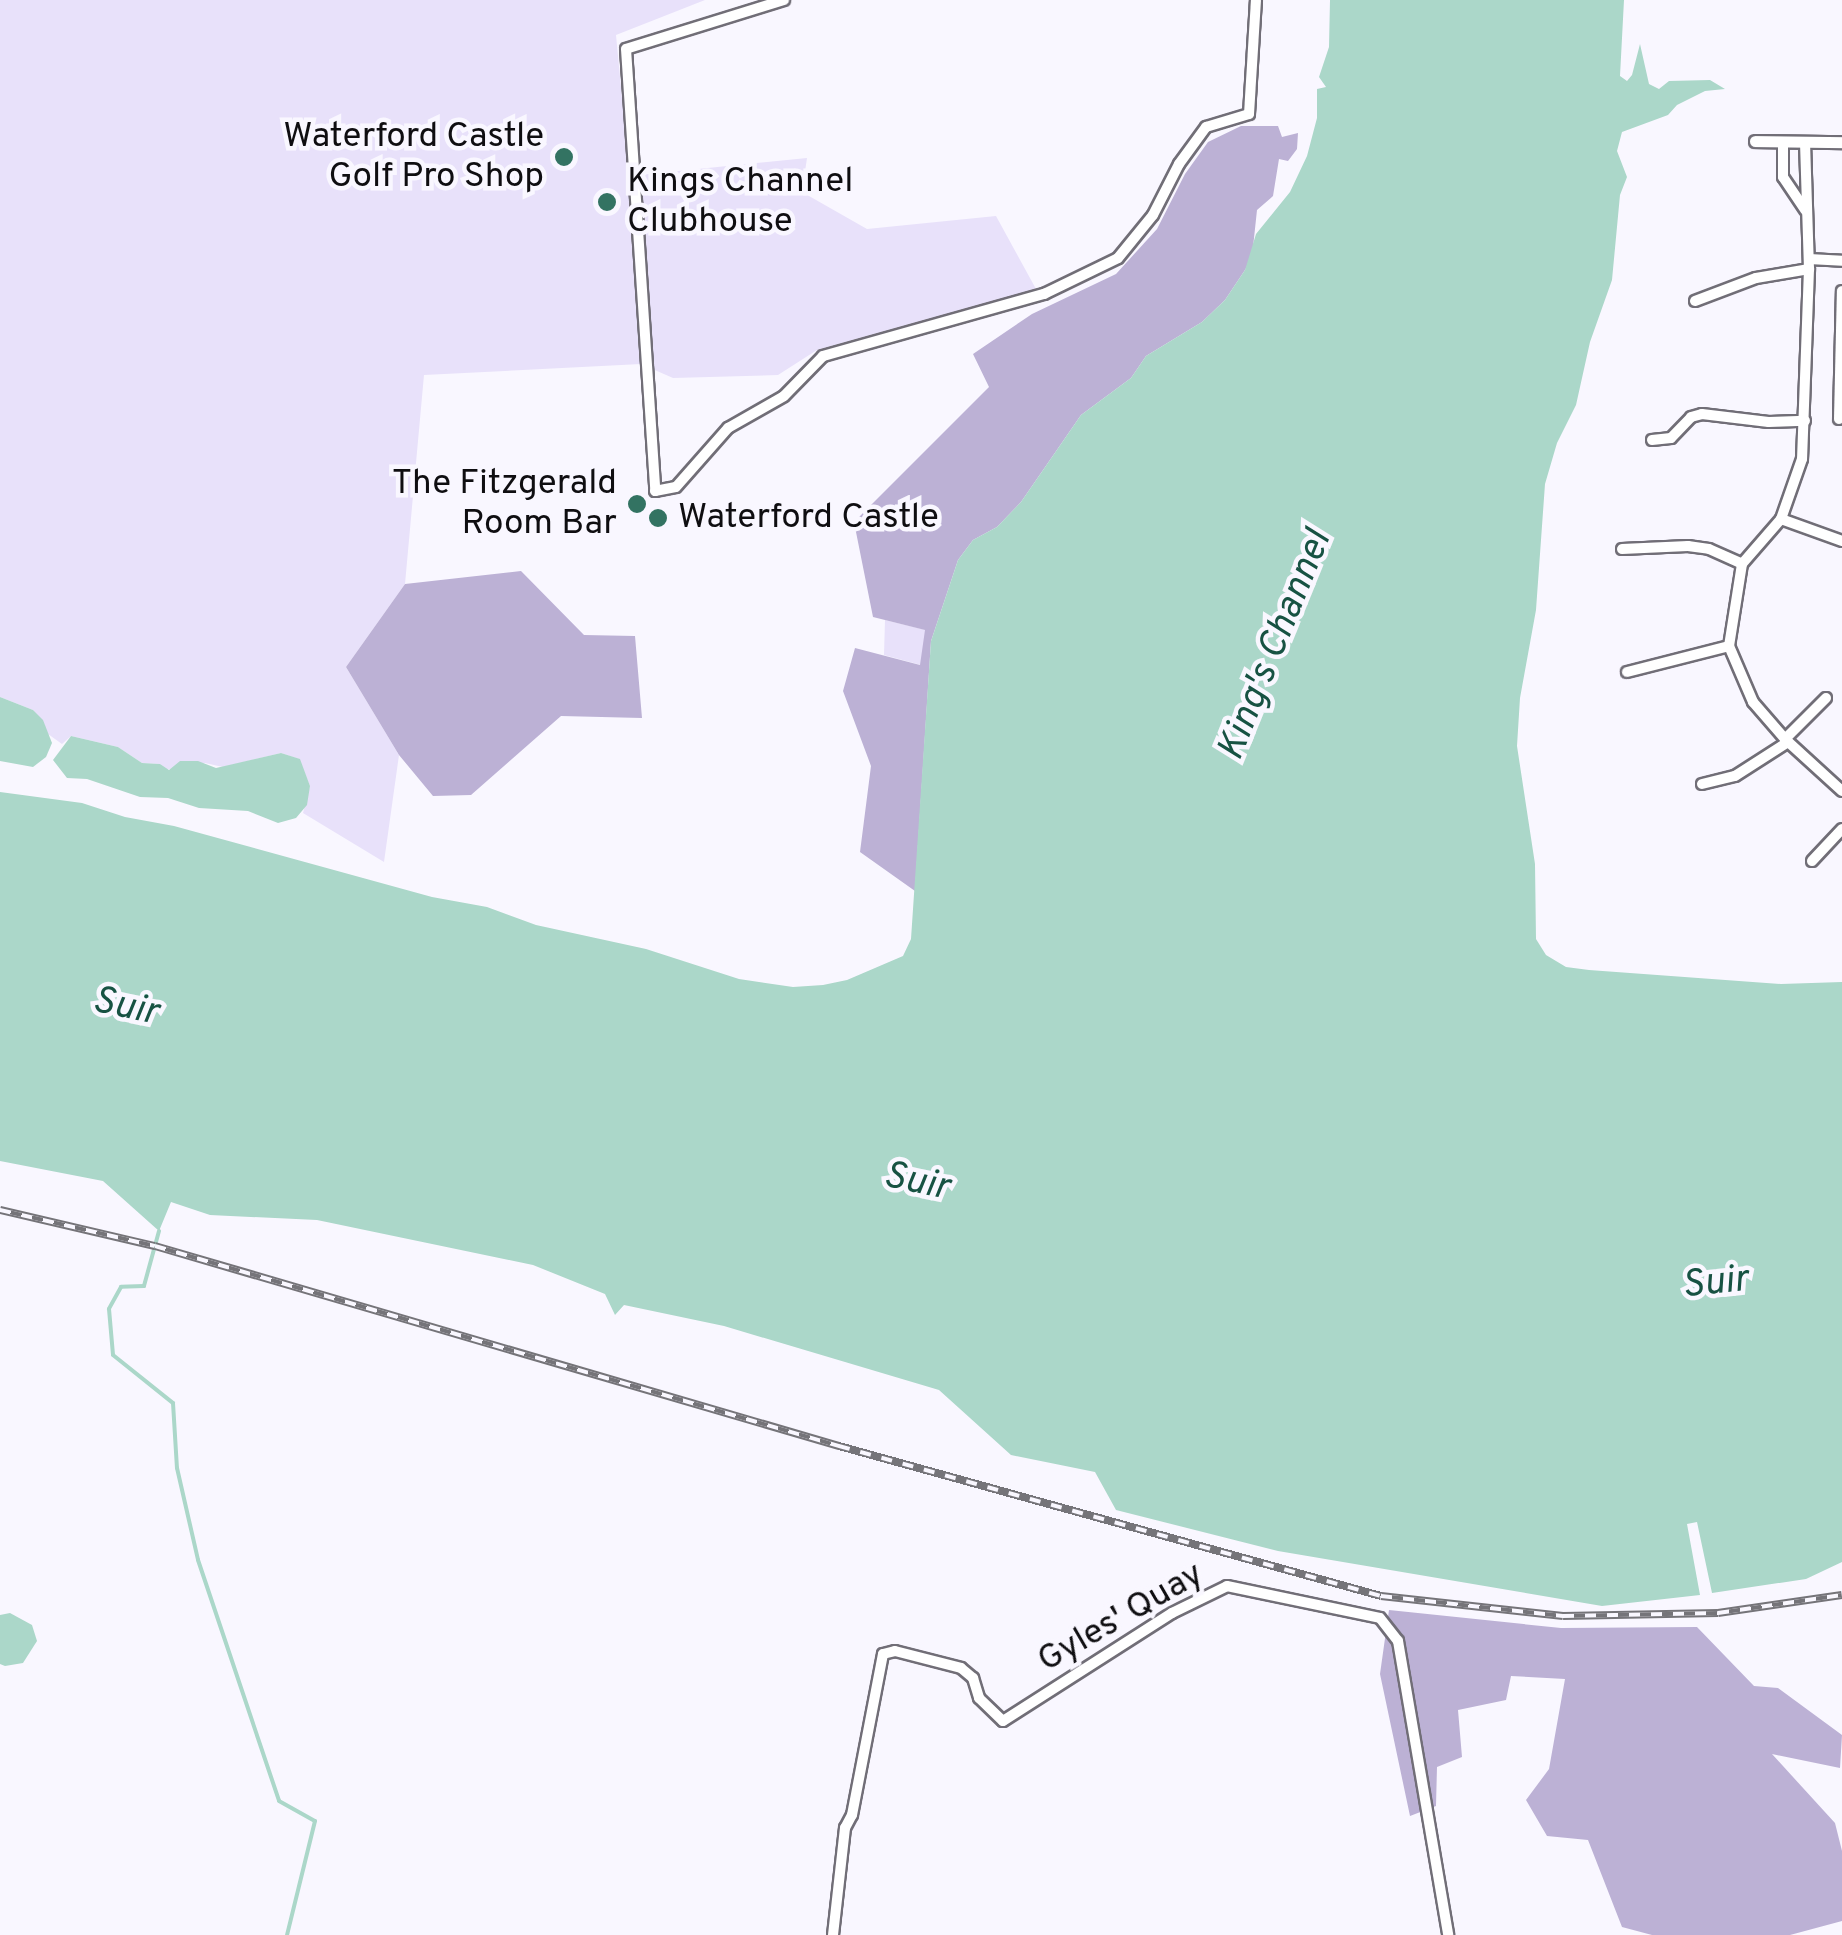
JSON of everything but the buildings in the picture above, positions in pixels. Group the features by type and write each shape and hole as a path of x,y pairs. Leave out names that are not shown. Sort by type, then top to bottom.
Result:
{"street":[{"path":"784,0 626,49 655,491 676,488 728,428 784,396 823,356 1044,294 1118,258 1154,215 1179,164 1206,128 1249,114 1256,0"},
{"path":"1754,141 1842,142"},
{"path":"1783,142 1783,177 1806,211"},
{"path":"1805,142 1809,264 1805,421 1795,488 1781,518 1742,564 1730,646 1753,702 1787,741 1842,791"},
{"path":"1694,301 1756,278 1809,264 1842,261"},
{"path":"1839,419 1842,291"},
{"path":"1652,440 1670,438 1692,417 1702,414 1769,422 1805,421"},
{"path":"1781,518 1842,541"},
{"path":"1622,549 1709,548 1742,564"},
{"path":"1627,672 1730,646"},
{"path":"1702,784 1735,776 1787,741 1826,698"},
{"path":"1812,861 1842,829"},
{"name":"Gyles' Quay","path":"833,1935 845,1828 852,1815 883,1654 895,1651 961,1668 974,1678 978,1698 1002,1721 1172,1612 1227,1586 1380,1618 1398,1641 1448,1935"}],"shaded area":[{"path":"0,0 705,0 616,35 629,171 639,175 807,158 802,192 867,229 996,216 1036,289 817,350 778,375 673,378 641,364 424,375 405,584 346,667 399,755 384,862 303,813 310,786 299,759 281,753 223,767 205,763 164,770 160,764 142,763 118,747 71,736 62,744 48,734 33,710 0,697"},
{"path":"1241,126 1278,126 1282,137 1298,133 1297,149 1288,161 1279,159 1273,196 1257,210 1252,257 1245,270 1225,300 1202,322 1146,356 1131,378 1081,415 1021,502 997,527 973,540 958,560 931,641 915,891 860,852 871,766 843,691 855,648 920,665 925,630 873,617 854,522 989,387 973,354 1032,314 1116,274 1157,229 1185,174 1208,142"},
{"path":"521,571 584,635 635,636 642,718 561,716 471,795 433,796 399,755 346,667 405,584"},
{"path":"885,620 926,630 921,665 884,655"},
{"path":"1389,1610 1561,1628 1697,1627 1754,1686 1778,1688 1842,1735 1840,1768 1772,1754 1835,1823 1842,1851 1842,1921 1790,1935 1652,1935 1622,1927 1588,1840 1547,1836 1526,1800 1549,1769 1565,1679 1511,1676 1506,1700 1458,1710 1462,1757 1437,1767 1436,1806 1410,1816 1380,1674"}],"water":[{"path":"1330,0 1624,0 1620,76 1627,81 1632,75 1640,44 1649,84 1659,89 1669,81 1710,80 1725,89 1705,91 1677,105 1668,115 1622,132 1617,151 1627,177 1620,195 1612,280 1590,342 1576,405 1557,443 1545,484 1536,610 1520,698 1517,746 1535,864 1536,939 1546,955 1566,967 1589,970 1781,984 1842,982 1842,1562 1806,1579 1712,1593 1697,1522 1687,1524 1700,1595 1602,1606 1278,1551 1116,1510 1095,1472 1011,1455 939,1390 724,1326 624,1305 615,1315 605,1294 533,1265 317,1220 210,1215 171,1202 159,1231 103,1181 0,1161 0,792 82,803 125,817 174,826 432,897 487,907 536,925 646,949 739,979 793,987 823,985 847,980 903,956 911,939 931,641 958,560 973,540 997,527 1021,502 1081,415 1131,378 1146,356 1202,322 1225,300 1245,270 1256,234 1290,192 1307,156 1317,118 1317,89 1326,87 1319,77 1329,47"},
{"path":"0,697 33,710 43,720 52,743 46,757 33,767 0,761"},
{"path":"71,736 118,747 142,763 160,764 169,770 180,761 198,761 216,768 281,753 300,759 310,786 307,805 296,818 278,823 248,811 199,808 168,798 140,797 87,779 67,778 53,760"},
{"path":"10,1613 32,1625 37,1641 23,1663 5,1666 0,1664 0,1615"}],"waterway":[{"path":"159,1231 144,1286 121,1287 109,1309 113,1355 173,1403 177,1468 198,1560 279,1801 315,1821 287,1935"}],"railway":[{"path":"0,1210 155,1246 839,1446 1381,1596 1563,1616 1718,1613 1842,1595"}],"place":[{"name":"Waterford Castle Golf Pro Shop","path":"564,157"},
{"name":"Kings Channel Clubhouse","path":"607,202"},
{"name":"The Fitzgerald Room Bar","path":"637,504"},
{"name":"Waterford Castle","path":"658,518"}],"water label":[{"name":"King's Channel","path":"1276,646"},
{"name":"Suir","path":"125,1008"},
{"name":"Suir","path":"916,1183"},
{"name":"Suir","path":"1715,1284"}]}
